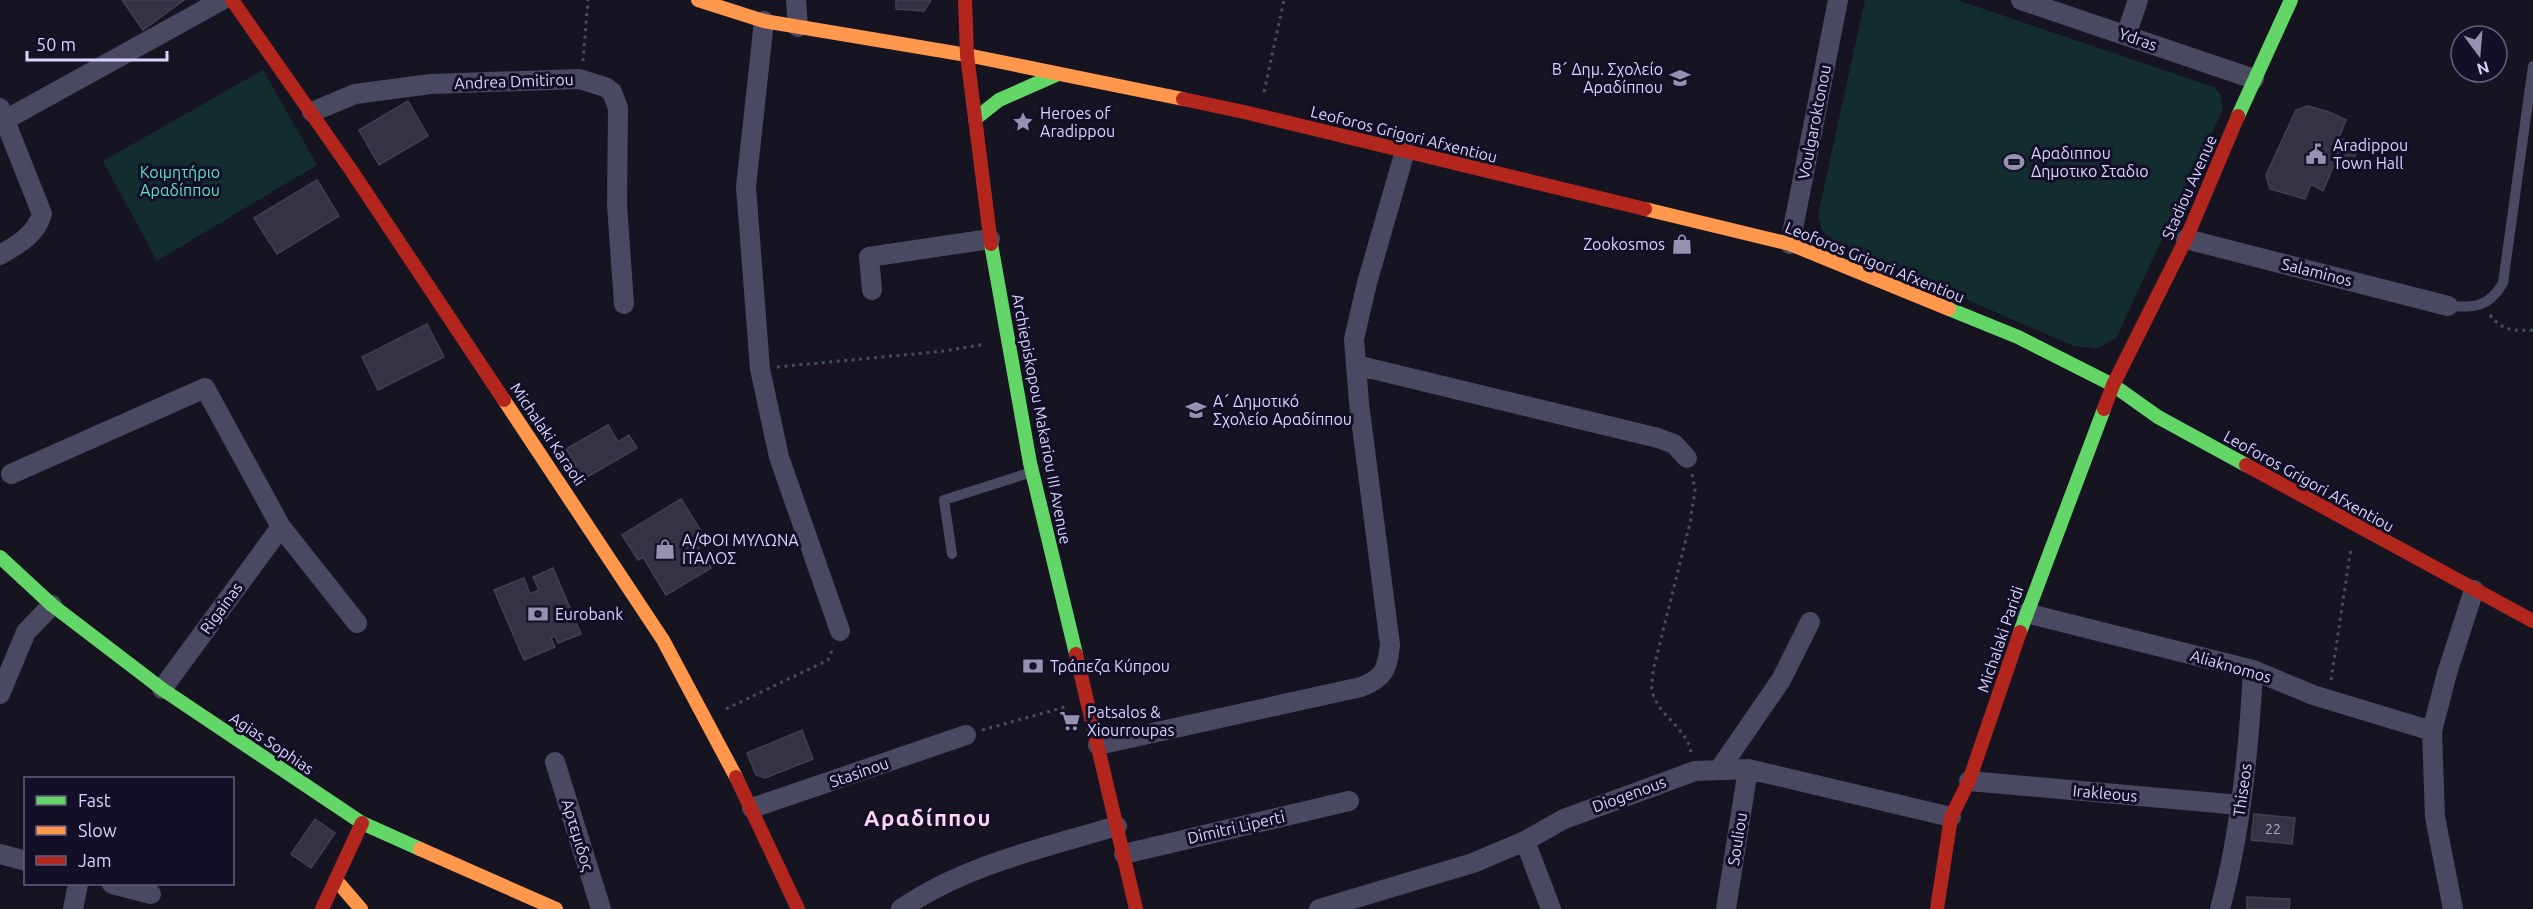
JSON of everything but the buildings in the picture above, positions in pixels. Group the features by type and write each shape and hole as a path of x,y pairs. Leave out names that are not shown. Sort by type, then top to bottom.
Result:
{"main road":[{"name":"Michalaki Karaoli","path":"232,0 312,112 616,566 663,640 752,808 798,909"},
{"name":"Leoforos Grigori Afxentiou","path":"698,0 764,21 968,55 1259,116 1790,244 2018,337 2113,385 2158,417 2533,621"},
{"name":"Archiepiskopou Makariou III Avenue","path":"965,0 968,55 990,239 1032,472 1136,909"},
{"name":"Stadiou Avenue","path":"2113,385 2186,239 2254,79 2291,0"},
{"path":"975,119 999,100 1058,74"},
{"name":"Michalaki Paridi","path":"1937,909 1951,817 1969,781 2026,613 2113,385"},
{"name":"Agias Sophias","path":"0,556 52,605 162,689 362,823 556,909"},
{"path":"322,909 362,823"},
{"path":"336,880 361,909"}],"street":[{"path":"0,255 27,239 38,226 42,214 2,117 222,0"},
{"path":"796,0 798,27"},
{"name":"Voulgaroktonou","path":"1790,244 1838,0"},
{"name":"Ydras","path":"2021,0 2254,79"},
{"path":"2126,35 2138,0"},
{"path":"764,21 746,187 760,369 779,457 840,631"},
{"name":"Andrea Dmitirou","path":"312,112 355,94 402,86 581,79 599,84 612,92 618,108 617,205 624,304"},
{"path":"1098,745 1361,687 1375,681 1384,672 1388,663 1390,645 1354,339 1364,294 1405,151"},
{"path":"872,290 869,257 990,239"},
{"name":"Salaminos","path":"2186,239 2448,306"},
{"path":"1356,365 1658,438 1674,444 1687,458"},
{"path":"10,474 205,388 281,527 357,623"},
{"name":"Rigainas","path":"162,689 281,527"},
{"path":"2453,909 2435,817 2432,731 2446,673 2474,590"},
{"path":"0,694 26,632 52,605"},
{"name":"Aliaknomos","path":"2026,613 2253,670 2328,700 2432,731"},
{"path":"1719,770 1781,680 1810,622"},
{"name":"Thiseos","path":"2220,909 2229,879 2240,805 2249,738 2253,670"},
{"name":"Stasinou","path":"752,808 966,735"},
{"name":"Αρτεμιδος","path":"555,762 601,909"},
{"name":"Diogenous","path":"1319,909 1473,862 1525,841 1564,819 1695,771 1748,769 1951,817"},
{"name":"Souliou","path":"1726,909 1748,769"},
{"name":"Irakleous","path":"1969,781 2240,805"},
{"name":"Dimitri Liperti","path":"1124,854 1349,801"},
{"path":"901,909 926,902 994,863 1117,826"},
{"path":"1525,841 1551,909"},
{"path":"0,854 24,860"},
{"path":"73,909 78,885"},
{"path":"116,885 151,894"}],"lane":[{"path":"2448,306 2467,307 2482,304 2495,297 2503,283 2533,66"},
{"path":"952,554 944,500 1032,472"}],"path":[{"path":"581,79 588,0"},
{"path":"1259,116 1284,0"},
{"path":"2482,304 2495,322 2511,331 2533,330"},
{"path":"760,369 945,351 1008,340"},
{"path":"1687,458 1695,490 1690,523 1653,671 1652,690 1660,708 1689,743 1695,771"},
{"path":"2328,700 2355,525"},
{"path":"706,719 828,660 840,631"},
{"path":"966,735 1087,701"}],"green space":[{"name":"Αραδιππου Δημοτικο Σταδιο","path":"1865,0 1957,0 2214,87 2220,94 2223,109 2116,338 2097,349 2074,346 1836,243 1822,231 1818,215"},
{"name":"Κοιμητήριο Αραδίππου","path":"263,70 317,165 157,261 103,161"}],"traffic: fast":[{"path":"2238,116 2291,0"},
{"path":"975,119 999,100 1058,74"},
{"path":"991,244 1030,463 1076,654"},
{"path":"1949,309 2018,337 2113,385 2158,417 2246,465"},
{"path":"2020,632 2104,409"},
{"path":"0,557 52,605 162,689 362,823 420,849"}],"traffic: slow":[{"path":"698,0 764,21 967,55 1183,99"},
{"path":"1645,209 1790,244 1949,309"},
{"path":"504,400 663,640 736,777"},
{"path":"420,849 556,909"},
{"path":"336,880 361,909"}],"traffic: jam":[{"path":"232,0 351,170 504,400"},
{"path":"965,0 967,55 991,244"},
{"path":"1183,99 1645,209"},
{"path":"2104,409 2113,385 2186,239 2238,116"},
{"path":"2246,465 2533,621"},
{"path":"1937,909 1951,817 1969,781 2020,632"},
{"path":"1076,654 1136,909"},
{"path":"736,777 798,909"},
{"path":"322,909 362,823"}],"place":[{"name":"Β´ Δημ. Σχολείο Αραδίππου","path":"1680,78"},
{"name":"Heroes of Aradippou","path":"1023,122"},
{"name":"Aradippou Town Hall","path":"2316,154"},
{"name":"Αραδιππου Δημοτικο Σταδιο","path":"2014,162"},
{"name":"Zookosmos","path":"1682,244"},
{"name":"Α´ Δημοτικό Σχολείο Αραδίππου","path":"1196,410"},
{"name":"Α/ΦΟΙ ΜΥΛΩΝΑ ΙΤΑΛΟΣ","path":"665,549"},
{"name":"Eurobank","path":"538,614"},
{"name":"Τράπεζα Κύπρου","path":"1033,666"},
{"name":"Patsalos & Xiourroupas","path":"1070,721"}],"district":[{"name":"Αραδίππου","path":"928,818"}]}
